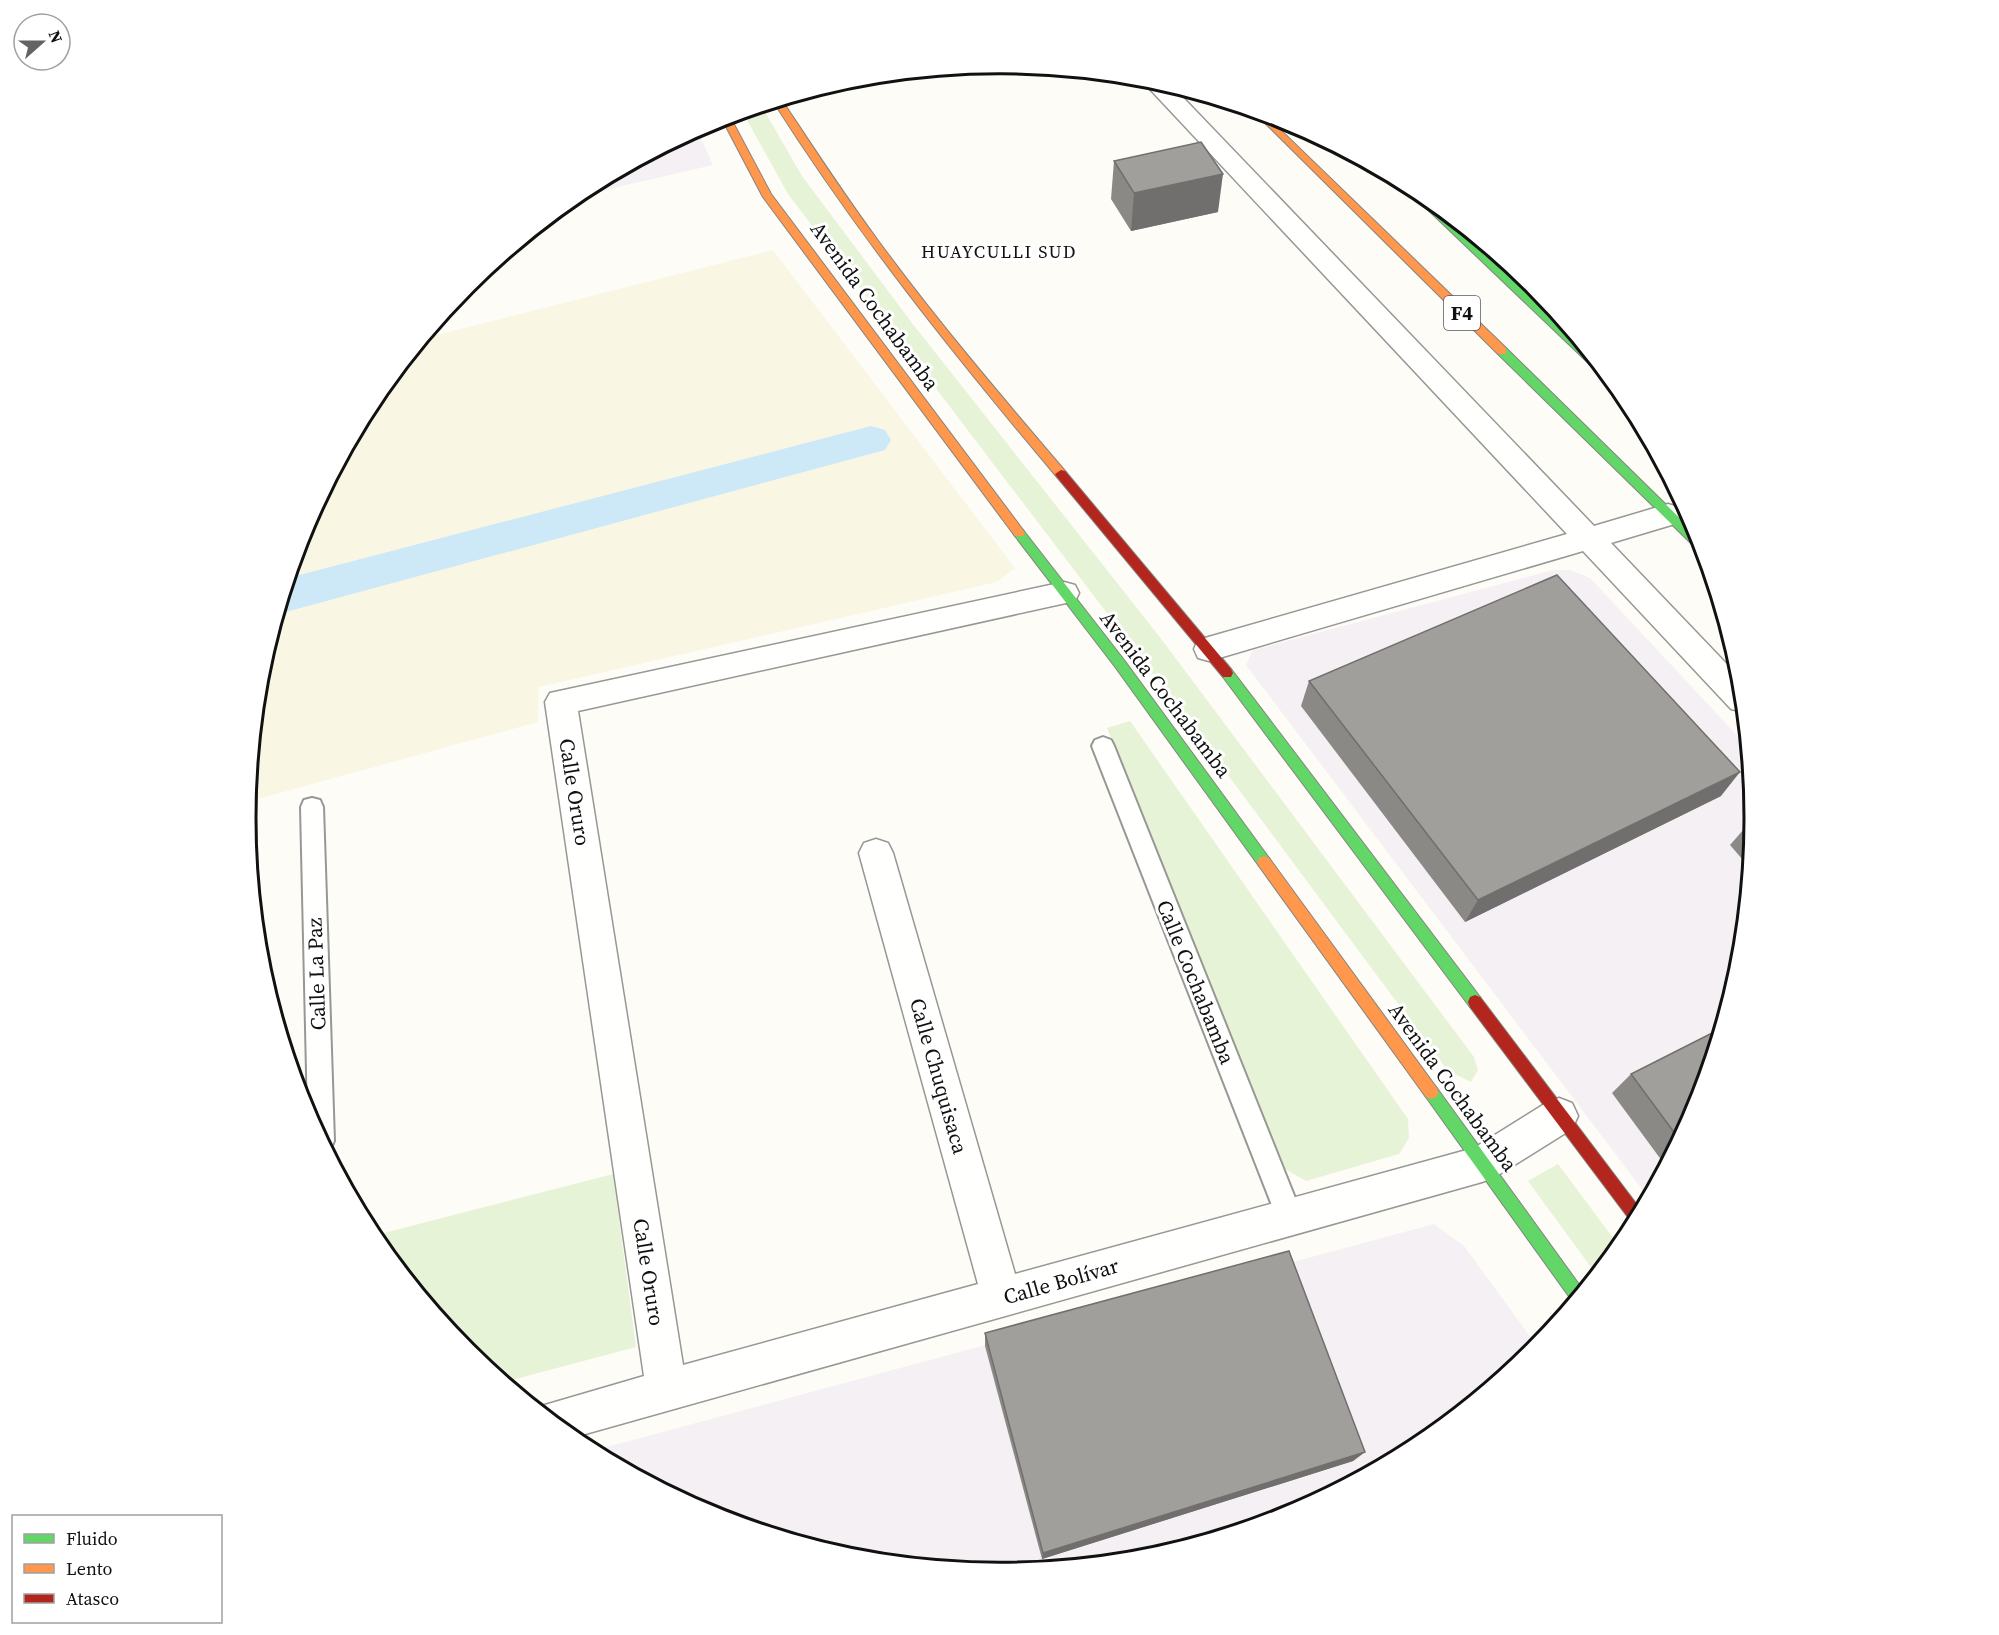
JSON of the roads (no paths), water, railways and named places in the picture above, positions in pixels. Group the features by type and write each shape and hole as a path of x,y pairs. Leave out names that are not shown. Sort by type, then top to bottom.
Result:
{"main road":[{"name":"Avenida Cochabamba","path":"781,107 818,167 937,327 1209,649 1631,1210"},
{"name":"F4","path":"1268,124 1687,534"},
{"name":"Avenida Cochabamba","path":"730,125 767,195 1064,593 1120,664 1574,1290"},
{"name":"F4","path":"1451,227 1562,330"}],"street":[{"path":"1166,93 1732,689"},
{"path":"1209,649 1588,536 1668,515"},
{"name":"Calle Oruro","path":"667,1391 561,702 1064,593"},
{"name":"Calle Chuquisaca","path":"876,853 1002,1298"},
{"name":"Calle Bolívar","path":"563,1419 1482,1164 1559,1116"}],"lane":[{"name":"Calle Cochabamba","path":"1103,746 1290,1218"},
{"name":"Calle La Paz","path":"312,807 320,1121"}],"waterway":[{"path":"290,594 871,440"}],"district":[{"name":"HUAYCULLI SUD","path":"999,251"}]}
